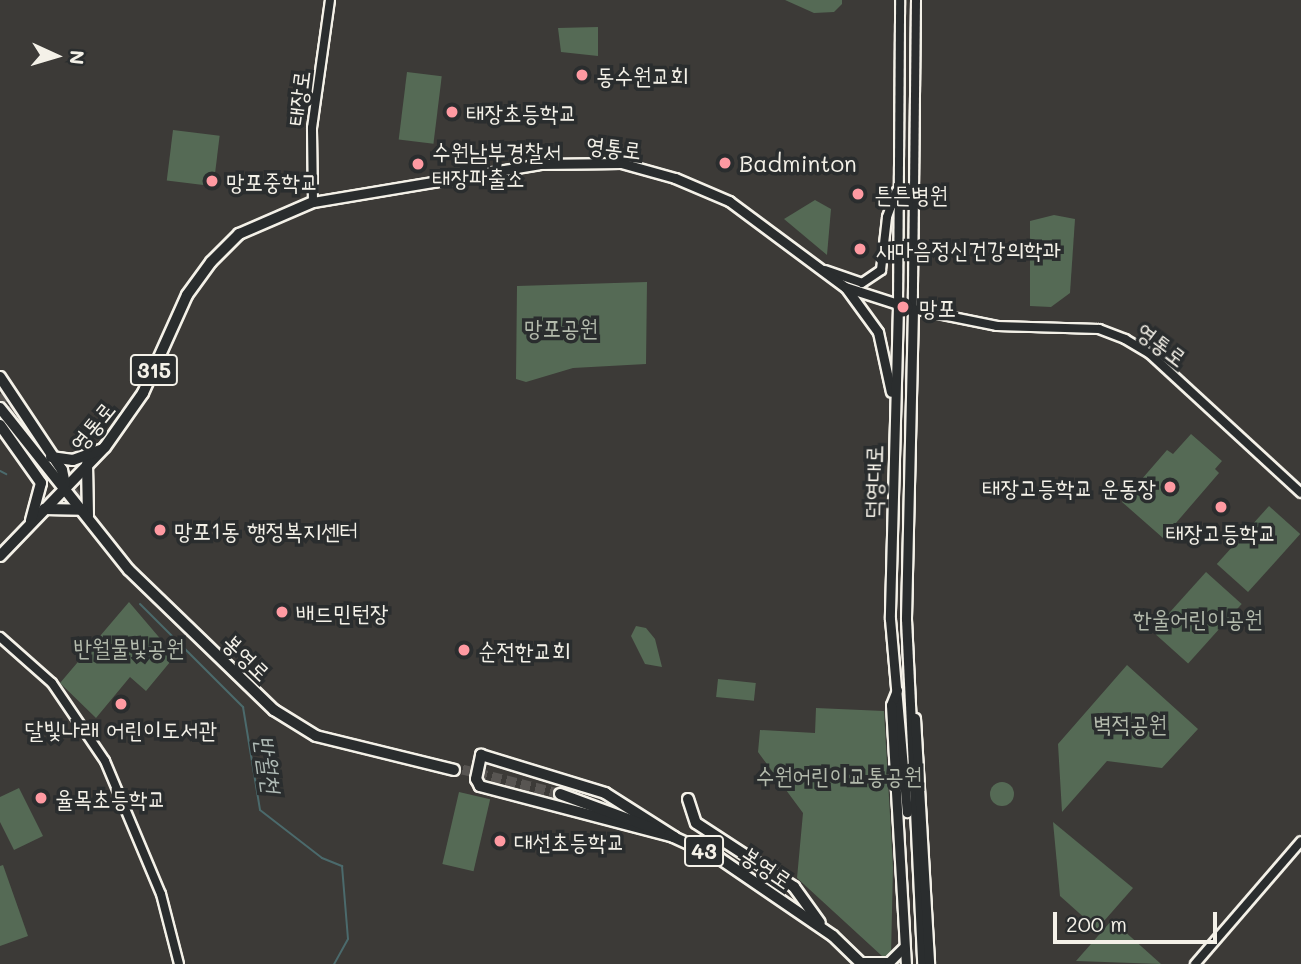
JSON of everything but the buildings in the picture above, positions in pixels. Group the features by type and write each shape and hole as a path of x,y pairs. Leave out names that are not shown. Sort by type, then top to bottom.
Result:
{"main road":[{"name":"영통로","path":"0,556 101,450 143,393 187,295 211,262 239,234 313,202 539,164 621,163 675,177 729,201 845,287 913,309"},
{"path":"845,287 878,332 894,409"},
{"name":"덕영대로","path":"898,306 890,619 904,685"},
{"name":"덕영대로","path":"913,309 904,685 919,964"},
{"path":"0,377 51,457 66,488"},
{"path":"0,408 66,488"},
{"path":"0,425 41,483 31,521"},
{"path":"51,457 73,460 101,450"},
{"path":"43,509 85,513 88,463"},
{"name":"봉영로","path":"66,488 129,570 274,710 316,736 454,770"},
{"path":"904,685 891,705 906,964"},
{"path":"904,685 914,707 929,964"},
{"path":"481,755 506,759 605,793 674,838 480,786 478,760 481,755"},
{"name":"봉영로","path":"561,794 719,858 830,934 860,963"},
{"path":"688,799 696,823 794,887 830,934"},
{"path":"860,963 889,962 905,945"}],"street":[{"name":"태장로","path":"313,202 312,128 330,0"},
{"name":"덕영대로","path":"898,306 900,0"},
{"name":"덕영대로","path":"913,309 916,0"},
{"path":"825,270 862,283 881,270 887,217 899,186"},
{"name":"영통로","path":"913,309 997,326 1099,330 1125,339 1150,354 1301,493"},
{"path":"0,637 52,683 106,761 162,894 179,964"},
{"path":"1195,964 1301,841"}],"green space":[{"path":"785,0 842,0 842,4 834,12 814,13"},
{"path":"598,27 598,56 561,52 558,28"},
{"path":"407,72 442,76 433,144 399,139"},
{"path":"173,130 220,136 213,186 167,181"},
{"path":"815,200 831,209 827,255 784,219"},
{"path":"1054,215 1075,219 1070,293 1051,307 1030,306 1030,221"},
{"name":"망포공원","path":"647,282 646,364 573,368 526,382 516,379 517,286"},
{"name":"태장고등학교 운동장","path":"1191,434 1222,461 1215,469 1219,473 1163,538 1122,502 1167,450 1173,454"},
{"path":"1269,506 1300,534 1248,592 1217,564"},
{"name":"한울어린이공원","path":"1206,572 1242,604 1188,664 1152,631"},
{"name":"반월물빛공원","path":"129,602 175,656 146,691 130,677 96,718 60,683"},
{"path":"636,626 646,628 655,639 662,667 645,664 631,636"},
{"name":"벽적공원","path":"1127,665 1198,729 1162,768 1107,761 1062,812 1058,744"},
{"path":"718,679 756,683 754,701 716,697"},
{"name":"수원어린이교통공원","path":"816,708 884,711 893,867 891,956 882,956 797,878 803,813 758,752 760,730 815,733"},
{"path":"1002,782 1011,785 1014,794 1011,803 1002,806 993,803 990,794 993,785"},
{"path":"19,788 43,836 14,850 0,822 0,797"},
{"path":"459,792 490,799 474,871 442,864"},
{"path":"1053,822 1133,888 1097,929 1060,896"},
{"path":"3,865 28,936 0,946 0,866"},
{"path":"1112,920 1161,964 1076,961"}],"waterway":[{"name":"반월천","path":"0,471 6,474"},
{"name":"반월천","path":"140,604 243,707 260,810 322,858 342,866 348,939 334,964"}],"tunnel":[{"path":"0,394 54,467"},
{"path":"63,479 88,511"},
{"path":"448,766 560,794"}],"place":[{"name":"동수원교회","path":"582,75"},
{"name":"태장초등학교","path":"452,112"},
{"name":"Badminton","path":"725,163"},
{"name":"수원남부경찰서 태장파출소","path":"418,164"},
{"name":"망포중학교","path":"212,181"},
{"name":"튼튼병원","path":"858,194"},
{"name":"새마음정신건강의학과","path":"860,249"},
{"name":"망포","path":"903,307"},
{"name":"태장고등학교 운동장","path":"1170,487"},
{"name":"태장고등학교","path":"1221,507"},
{"name":"망포1동 행정복지센터","path":"160,530"},
{"name":"배드민턴장","path":"282,612"},
{"name":"순전한교회","path":"464,650"},
{"name":"달빛나래 어린이도서관","path":"121,704"},
{"name":"율목초등학교","path":"41,798"},
{"name":"대선초등학교","path":"500,841"}]}
